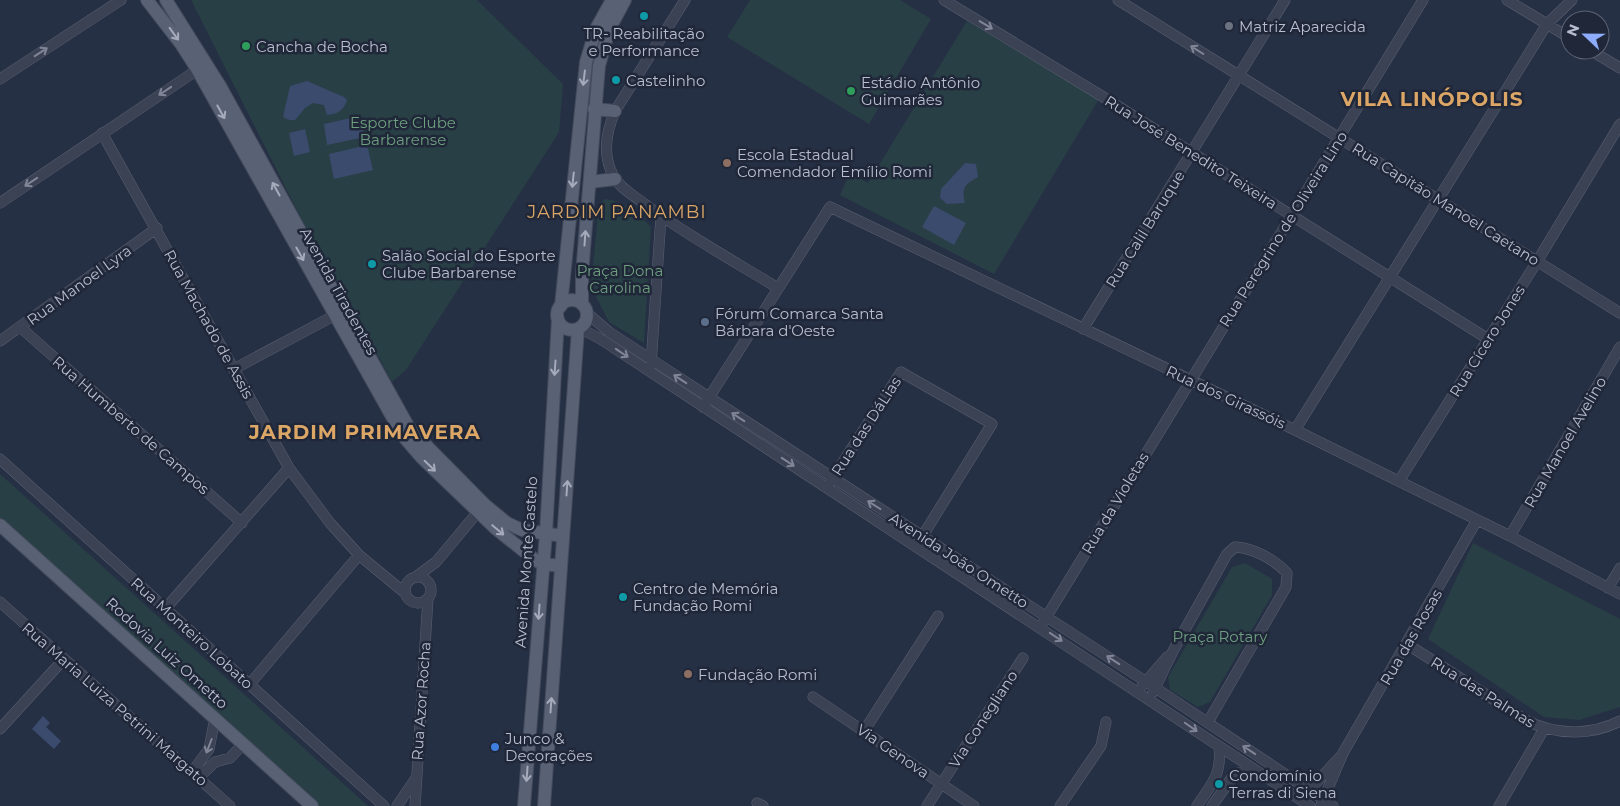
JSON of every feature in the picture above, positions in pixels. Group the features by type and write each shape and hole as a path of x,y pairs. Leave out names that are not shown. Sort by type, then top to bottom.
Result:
{"main road":[{"name":"Avenida Tiradentes","path":"147,0 202,66"},
{"name":"Avenida Tiradentes","path":"166,0 339,313 403,436 422,458 481,508 519,547 543,564"},
{"path":"612,0 596,29 586,62 558,320 568,329 579,328 586,321 582,274 594,108 603,46 625,0"},
{"path":"594,108 615,111"},
{"path":"590,182 615,179"},
{"path":"561,306 574,300 585,309"},
{"name":"Avenida Monte Castelo","path":"524,806 546,533 558,320"},
{"path":"544,806 579,328"},
{"name":"Avenida Tiradentes","path":"481,508 514,527 563,536"},
{"name":"Rodovia Luiz Ometto","path":"0,525 312,806"},
{"path":"519,547 532,566 541,587"},
{"path":"543,564 561,566"}],"street":[{"path":"0,79 121,0"},
{"path":"686,0 615,111 609,126 606,142 609,168 615,179 661,216 778,288 706,402"},
{"name":"Rua José Benedito Teixeira","path":"944,0 1488,339"},
{"name":"Rua Capitão Manoel Caetano","path":"1118,0 1538,260 1620,313"},
{"name":"Rua Peregrino de Oliveira Lino","path":"1190,380 1423,0"},
{"path":"1508,0 1560,32"},
{"path":"1295,430 1547,24 1572,0"},
{"name":"Rua Calil Baruque","path":"1083,329 1284,1"},
{"path":"1607,60 1620,68"},
{"path":"0,203 202,66"},
{"name":"Rua Cícero Jones","path":"1399,482 1538,260 1620,124"},
{"name":"Rua Machado de Assis","path":"102,133 157,228 289,468 330,523 359,555 405,593"},
{"name":"Rua dos Girassóis","path":"778,288 830,207 1295,430 1510,536 1620,594"},
{"path":"650,372 661,216"},
{"name":"Rua Manoel Lyra","path":"0,341 157,228"},
{"name":"Avenida João Ometto","path":"585,309 610,332 652,360 706,402 830,483 916,546 1310,806"},
{"path":"234,369 339,313"},
{"name":"Rua Humberto de Campos","path":"20,327 242,523"},
{"name":"Avenida João Ometto","path":"579,328 602,340 650,372 706,402"},
{"name":"Rua Manoel Avelino","path":"1510,536 1620,347"},
{"name":"Rua das DáLias","path":"830,483 901,372 992,424 916,546"},
{"name":"Rua da Violetas","path":"1041,627 1190,380"},
{"name":"Rua Monteiro Lobato","path":"0,459 384,806"},
{"path":"165,609 289,468"},
{"name":"Avenida João Ometto","path":"830,483 922,536 1047,616 1308,789 1326,804"},
{"path":"436,562 428,581 431,590 428,598 421,603 413,602 405,593 412,578 436,562 481,508"},
{"name":"Rua das Rosas","path":"1326,804 1343,753 1477,520"},
{"path":"1149,700 1172,651 1227,554 1236,547 1247,548 1280,565 1286,573 1286,587 1208,722"},
{"path":"249,685 359,555"},
{"path":"1608,588 1620,568"},
{"name":"Rua Machado de Assis","path":"384,576 412,578"},
{"path":"412,578 428,581"},
{"name":"Rua Azor Rocha","path":"415,806 428,598"},
{"name":"Rua Maria Luiza Petrini Margato","path":"0,602 230,806"},
{"name":"Rua Azor Rocha","path":"413,602 426,626"},
{"path":"864,731 938,616"},
{"name":"Rua das Palmas","path":"1407,644 1527,721 1544,729 1586,731 1620,721"},
{"path":"1138,692 1145,681 1172,651"},
{"name":"Via Conegliano","path":"927,806 1023,658"},
{"path":"0,729 64,659"},
{"name":"Via Genova","path":"812,697 974,806"},
{"path":"196,774 208,749 215,718"},
{"path":"1060,806 1101,746 1106,722"},
{"path":"1499,806 1544,729"},
{"path":"196,774 215,762 230,758 243,744"},
{"path":"1197,806 1221,765 1219,746"},
{"name":"Rua das Rosas","path":"1301,800 1308,789 1343,753"},
{"path":"1212,806 1234,776 1250,767"},
{"name":"Rua Azor Rocha","path":"397,806 417,777"}],"green space":[{"name":"Esporte Clube Barbarense","path":"191,0 477,0 563,84 559,132 406,370 392,382 350,303 311,238"},
{"name":"Estádio Antônio Guimarães","path":"750,0 900,0 931,19 869,124 727,37"},
{"path":"967,21 1099,99 994,274 840,195 850,172 868,183"},
{"name":"Praça Dona Carolina","path":"605,199 625,205 651,227 644,343 609,322 591,287 599,204"},
{"path":"0,474 368,806 317,806 0,520"},
{"path":"1473,543 1620,619 1620,707 1579,720 1544,717 1428,639"},
{"name":"Praça Rotary","path":"1245,563 1272,579 1272,595 1210,702 1198,707 1170,690 1168,677 1232,567"}],"water":[{"path":"307,81 344,97 347,100 344,107 337,113 327,115 324,105 313,103 305,108 295,120 283,117 290,86"},
{"path":"360,116 365,137 327,145 324,124"},
{"path":"305,129 310,152 294,156 289,133"},
{"path":"367,145 373,170 334,179 329,154"},
{"path":"965,163 976,164 978,177 965,187 965,203 947,204 940,198 941,189"},
{"path":"934,206 966,223 954,245 922,227"},
{"path":"43,716 50,723 46,727 61,741 54,749 32,729"}],"place":[{"name":"TR- Reabilitação e Performance","path":"644,16"},
{"name":"Matriz Aparecida","path":"1229,26"},
{"name":"Cancha de Bocha","path":"246,46"},
{"name":"Castelinho","path":"616,80"},
{"name":"Estádio Antônio Guimarães","path":"851,91"},
{"name":"Escola Estadual Comendador Emílio Romi","path":"727,163"},
{"name":"Salão Social do Esporte Clube Barbarense","path":"372,264"},
{"name":"Fórum Comarca Santa Bárbara d'Oeste","path":"705,322"},
{"name":"Centro de Memória Fundação Romi","path":"623,597"},
{"name":"Fundação Romi","path":"688,674"},
{"name":"Junco & Decorações","path":"495,747"},
{"name":"Condomínio Terras di Siena","path":"1219,784"}],"district":[{"name":"VILA LINÓPOLIS","path":"1432,99"},
{"name":"JARDIM PANAMBI","path":"617,212"},
{"name":"JARDIM PRIMAVERA","path":"365,432"}]}
